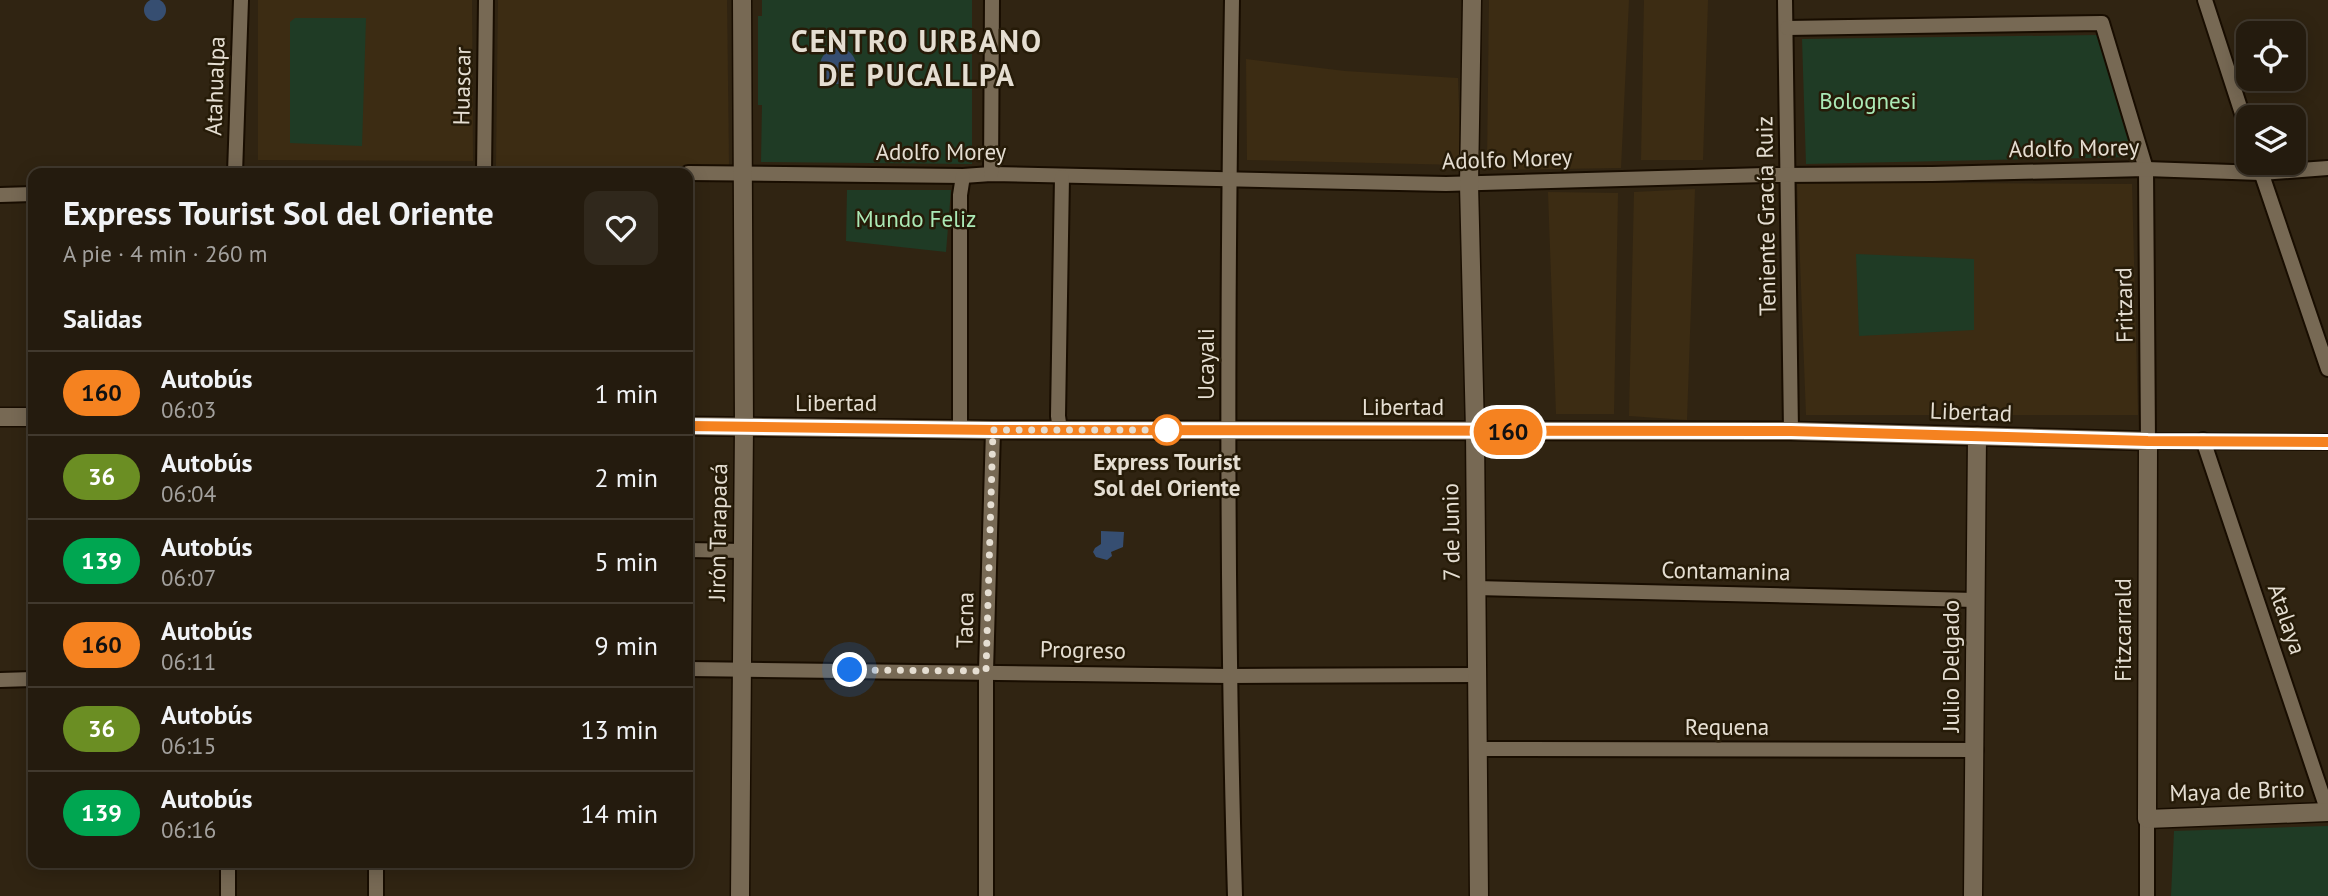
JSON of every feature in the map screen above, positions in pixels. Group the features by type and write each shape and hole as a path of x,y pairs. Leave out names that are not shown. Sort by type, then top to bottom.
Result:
{"street":[{"name":"Atahualpa","path":"235,168 241,0"},
{"name":"Huascar","path":"484,168 486,0"},
{"name":"Jirón Tarapacá","path":"740,896 744,427 742,0"},
{"path":"991,174 992,0"},
{"name":"Ucayali","path":"1232,0 1228,430 1229,676 1235,896"},
{"name":"7 de Junio","path":"1472,0 1469,184 1475,431 1479,896"},
{"name":"Teniente Gracía Ruiz","path":"1785,0 1791,431"},
{"path":"2205,0 2239,105"},
{"name":"Fritzard","path":"1787,28 2102,23 2146,169 2148,441"},
{"name":"Adolfo Morey","path":"693,173 991,174 1469,184 1789,175 2236,168"},
{"name":"Adolfo Morey","path":"2306,168 2328,168"},
{"path":"2262,175 2328,369"},
{"path":"960,429 960,195 963,176"},
{"path":"1060,430 1058,416 1062,177"},
{"path":"0,195 28,194"},
{"path":"0,417 28,417"},
{"name":"Libertad","path":"693,426 993,430 1791,431 2148,441 2328,442"},
{"name":"Tacna","path":"986,896 986,671 993,430"},
{"name":"Julio Delgado","path":"1973,896 1977,436"},
{"name":"Atalaya","path":"2203,440 2328,812"},
{"name":"Fitzcarrald","path":"2147,819 2148,441"},
{"path":"693,550 743,551"},
{"name":"Contamanina","path":"1476,588 1975,600"},
{"name":"Progreso","path":"693,669 1229,676 1477,675"},
{"path":"0,680 28,679"},
{"name":"Requena","path":"1477,749 1976,750"},
{"name":"Maya de Brito","path":"2147,819 2328,812"},
{"path":"2147,819 2147,896"},
{"path":"228,868 228,896"},
{"path":"376,868 376,896"}],"shaded area":[{"path":"258,0 472,0 473,161 258,160"},
{"path":"498,0 727,0 729,167 496,166"},
{"path":"1489,0 1629,0 1621,168 1487,170"},
{"path":"1644,0 1708,0 1703,160 1641,160"},
{"path":"1246,59 1345,71 1458,78 1461,165 1247,160"},
{"path":"1797,182 2132,184 2138,415 1806,415"},
{"path":"1695,189 1687,420 1629,416 1634,192"},
{"path":"1548,192 1618,193 1614,414 1556,414"}],"green space":[{"path":"762,0 972,0 972,164 761,162 762,105 758,105 758,16 762,16"},
{"path":"295,18 366,18 362,146 290,143 290,22"},
{"name":"Bolognesi","path":"2097,35 2133,157 1806,164 1802,39"},
{"name":"Mundo Feliz","path":"847,190 951,190 946,252 846,241"},
{"path":"1856,254 1974,259 1974,330 1859,336"},
{"path":"2328,826 2328,896 2171,896 2174,831"}],"water":[{"path":"155,-1 163,2 166,10 163,18 155,21 147,18 144,10 147,2"},
{"path":"838,48 851,53 856,66 851,79 838,84 825,79 820,66 825,53"},
{"path":"1101,531 1124,532 1123,547 1111,552 1112,556 1107,560 1096,557 1093,552 1101,544"}],"bus line":[{"name":"160","path":"693,426 993,430 1791,431 2148,441 2328,442"}],"place":[{"name":"Express Tourist Sol del Oriente","path":"1167,430"}],"district":[{"name":"CENTRO URBANO DE PUCALLPA","path":"917,59"}],"route":[{"path":"850,670 986,671 993,430 1167,430"}]}
